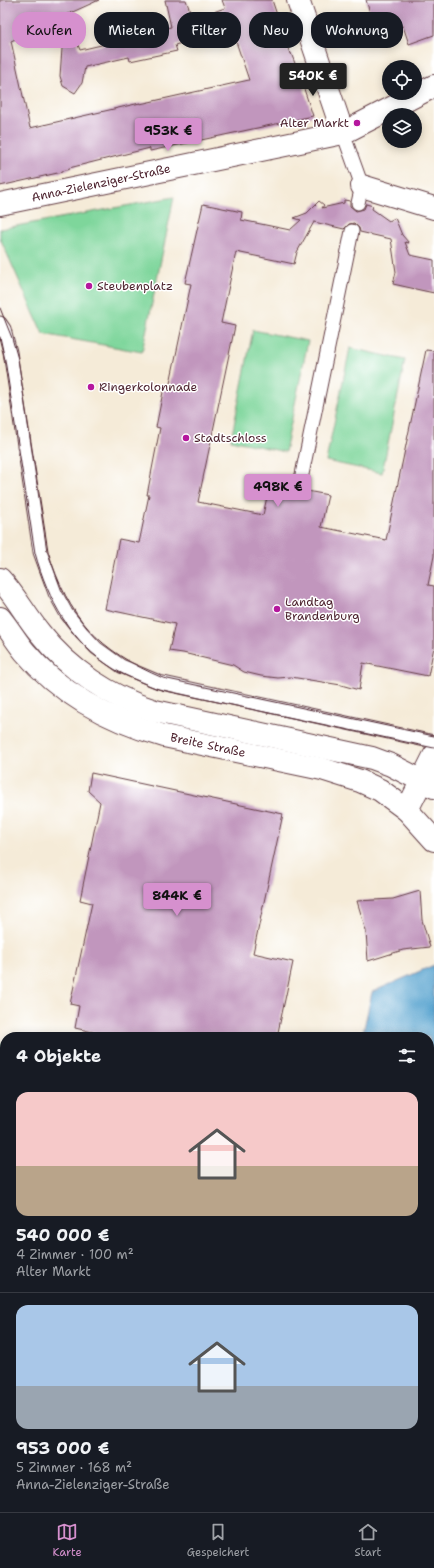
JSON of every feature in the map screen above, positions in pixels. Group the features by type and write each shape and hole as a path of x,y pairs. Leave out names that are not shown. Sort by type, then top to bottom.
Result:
{"main road":[{"path":"298,0 343,133 434,86"},
{"name":"Anna-Zielenziger-Straße","path":"0,204 343,133"},
{"path":"360,194 434,208"},
{"name":"Breite Straße","path":"0,579 16,599 39,633 67,663 117,696 136,705 155,711 372,758 392,765 428,783"},
{"name":"Breite Straße","path":"0,618 26,653 55,681 88,705 106,715 137,728 164,736 322,769 341,775 380,790 407,810 430,836"},
{"path":"407,810 428,783 434,756"}],"lane":[{"path":"343,133 360,194"},
{"path":"299,489 352,231"},
{"path":"1,324 10,352 40,552 55,593 66,613 96,648 121,666 160,682 434,742"}],"green space":[{"name":"Steubenplatz","path":"174,197 142,352 43,334 0,238 0,229"},
{"path":"253,330 308,341 285,452 231,440"},
{"path":"350,348 405,360 382,473 326,461"}],"water":[{"path":"434,965 434,1032 363,1032 372,992"}],"building":[{"path":"0,0 99,0 73,12 12,12 12,48 30,128 249,80 238,48 241,48 241,12 213,12 225,8 222,0 272,0 276,12 249,12 249,48 288,48 299,74 313,116 150,151 150,148 69,168 70,169 0,186"},
{"path":"165,0 186,0 190,12 177,12 177,44 175,45 177,51 130,61 129,57 85,67 82,83 75,93 63,86 60,76 62,48 79,48 80,50 94,47 94,48 169,48 169,27 171,27 169,12 168,12"},
{"path":"366,0 434,0 434,35 409,44 403,26 403,12 370,12"},
{"name":"Stadtschloss","path":"344,200 350,201 350,206 356,211 364,209 366,204 373,206 372,209 389,221 395,218 402,235 409,243 405,242 410,255 434,260 434,293 393,284 396,272 391,239 360,232 359,228 354,223 349,224 344,229 314,222 297,252 294,264 236,252 221,323 235,326 198,502 263,515 270,483 291,488 292,492 297,497 302,496 307,491 328,495 321,527 386,540 426,350 434,351 434,556 428,585 434,586 434,647 428,676 363,663 359,690 341,685 291,677 278,678 261,676 244,672 233,665 169,651 175,624 105,609 119,539 139,543 149,495 147,495 160,428 156,427 164,387 169,388 191,284 185,283 203,204 242,212 241,220 290,230 301,220 294,218 307,213 319,201 324,205 322,208 344,203"},
{"path":"91,773 283,814 253,953 293,962 278,1032 93,1032 75,1028 79,1006 70,1004 92,903 80,900 100,802 88,791"},
{"path":"420,891 422,920 430,947 403,950 368,961 366,931 357,901 393,899"}],"tram line":[{"path":"0,308 12,338 18,359 48,551 65,595 76,614 89,630 104,644 121,656 141,668 163,678 434,736"},
{"path":"0,337 5,360 35,553 40,570 54,604 63,619 85,647 114,669 131,678 161,690 434,748"}],"place":[{"name":"Alter Markt","path":"357,123"},
{"name":"Steubenplatz","path":"89,286"},
{"name":"Ringerkolonnade","path":"91,387"},
{"name":"Stadtschloss","path":"186,438"},
{"name":"Landtag Brandenburg","path":"277,609"}]}
